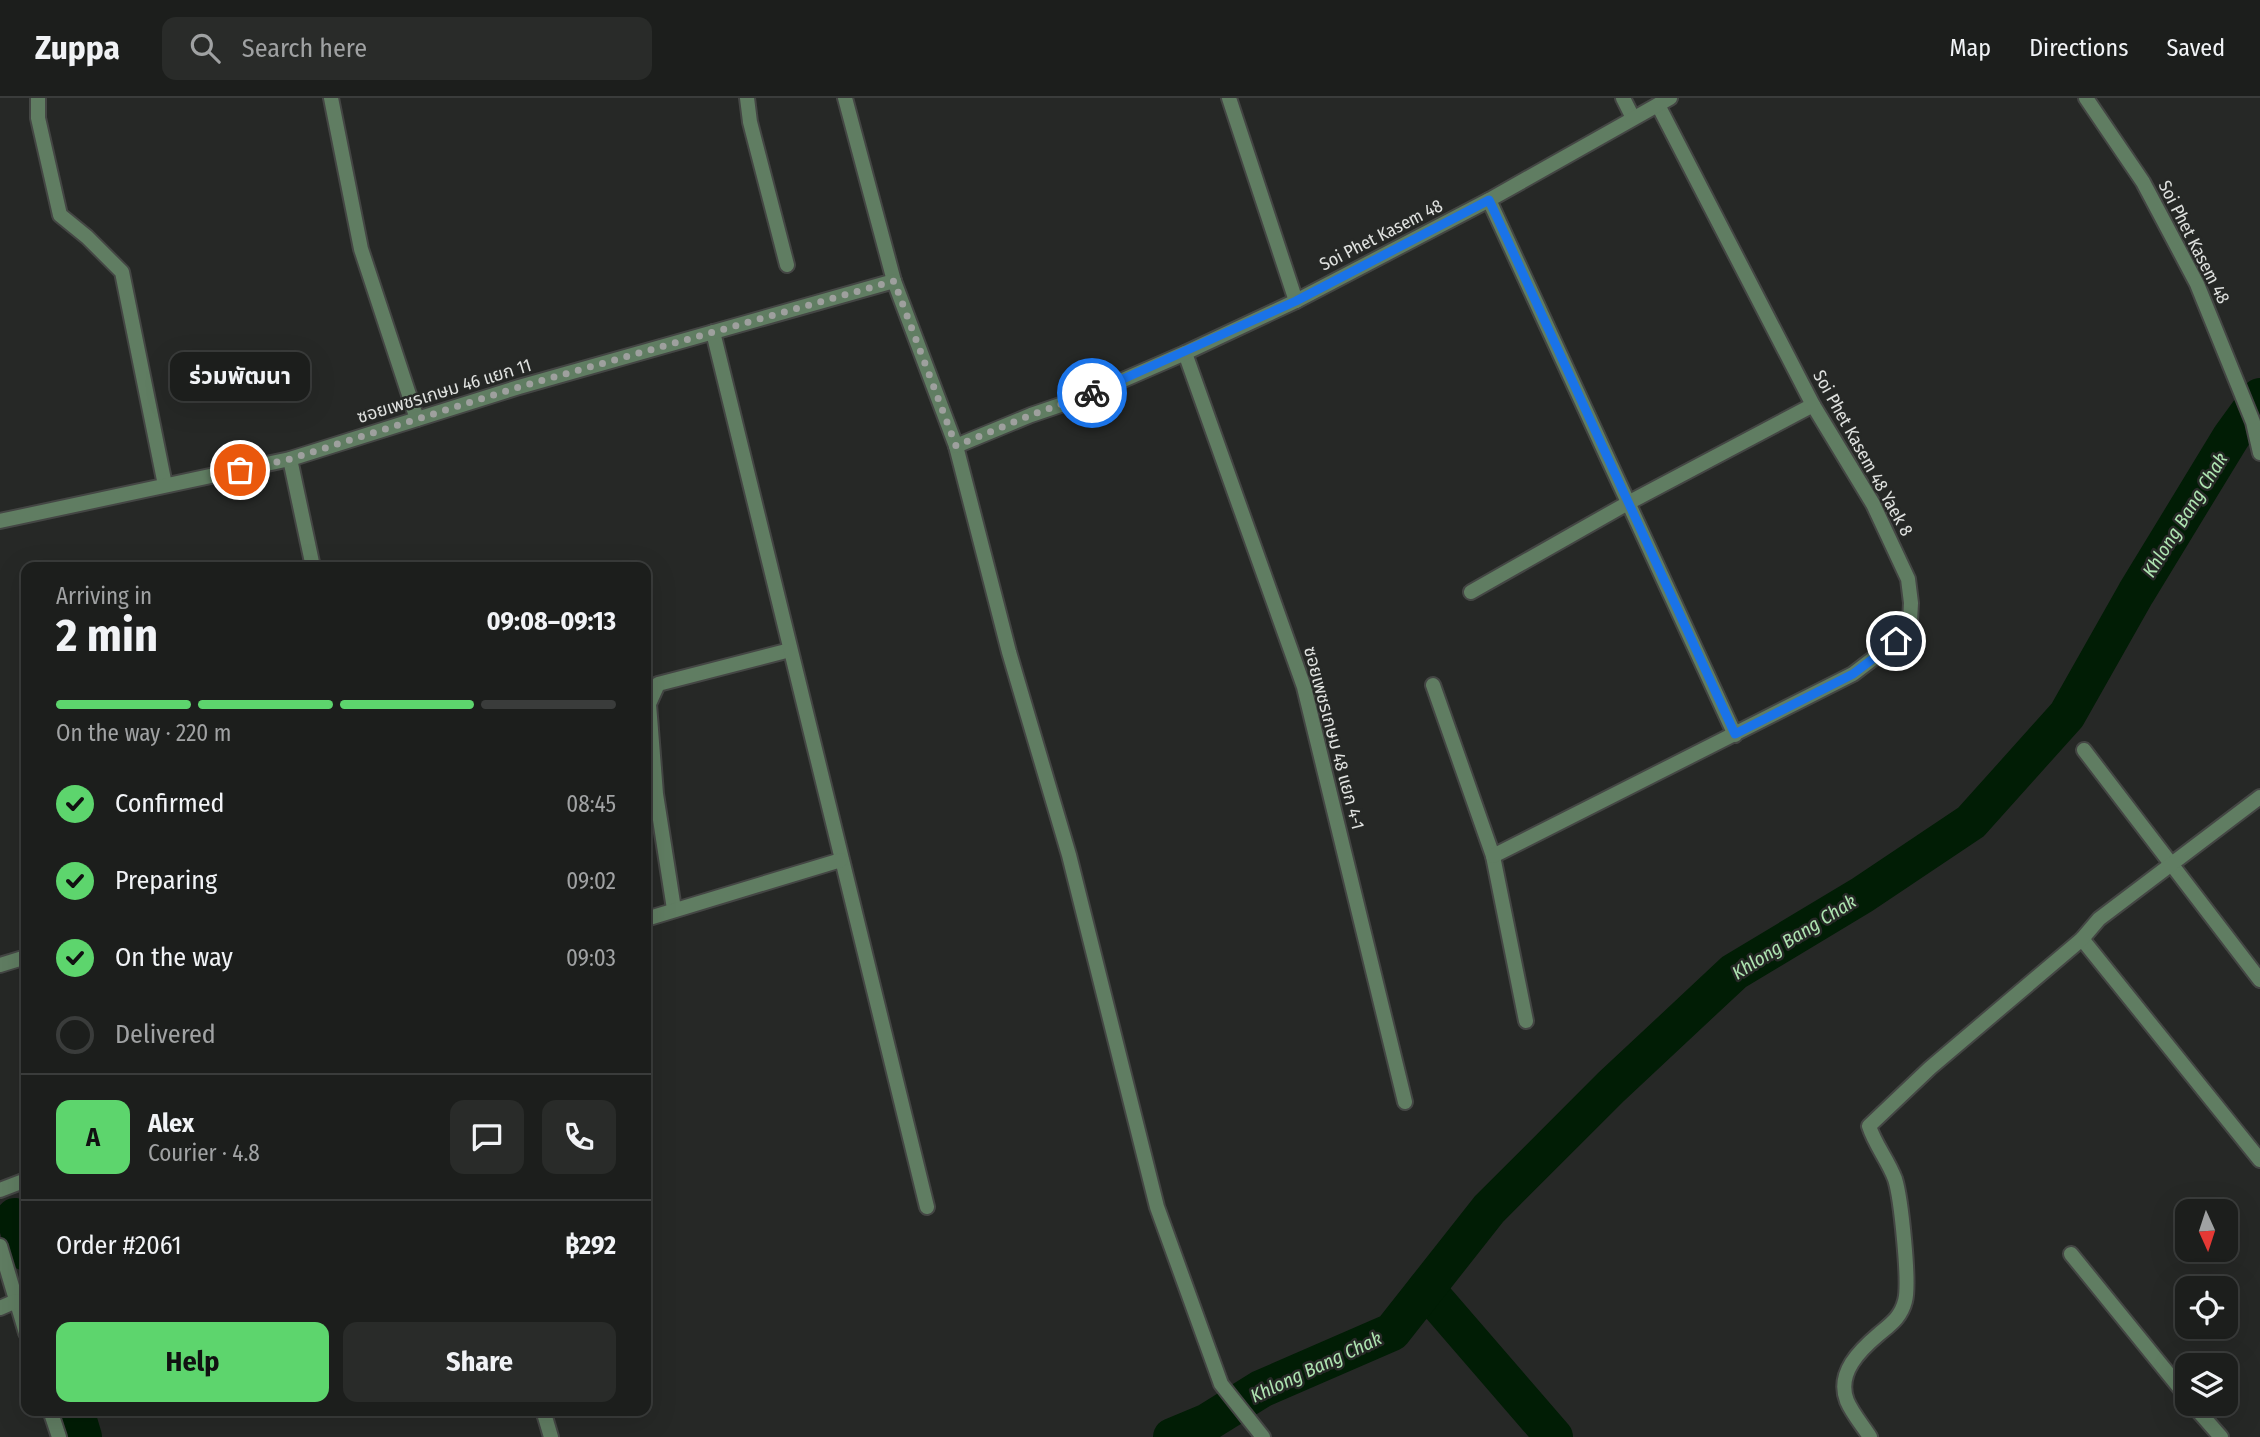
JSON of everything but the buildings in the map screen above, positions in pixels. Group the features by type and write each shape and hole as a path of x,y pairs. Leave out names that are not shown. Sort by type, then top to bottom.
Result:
{"street":[{"path":"38,98 38,118 60,215 122,272 165,485"},
{"path":"331,98 361,249 417,419"},
{"path":"747,98 750,122 787,265"},
{"path":"845,98 894,281 956,446 1009,652 1069,855 1157,1208 1221,1384 1259,1432"},
{"path":"1229,98 1296,301"},
{"path":"1623,98 1633,118"},
{"name":"Soi Phet Kasem 48","path":"2086,98 2143,182 2197,284 2253,422 2260,453"},
{"name":"Soi Phet Kasem 48","path":"956,446 1031,415 1084,397 1296,301 1489,200 1664,101"},
{"name":"Soi Phet Kasem 48 Yaek 8","path":"1493,856 1853,674 1896,641 1910,621 1912,603 1908,579 1873,504 1813,405 1664,101"},
{"path":"1489,200 1735,734"},
{"name":"ซอยเพชรเกษม 46 แยก 11","path":"0,521 290,459 519,387 894,281"},
{"path":"713,332 927,1207"},
{"name":"ซอยเพชรเกษม 48 แยก 4-1","path":"1185,352 1304,687 1405,1102"},
{"path":"1471,592 1628,503 1813,405"},
{"path":"290,459 312,562"},
{"path":"651,700 658,684 790,650"},
{"path":"1433,685 1493,856 1526,1021"},
{"path":"651,729 656,793 674,909"},
{"path":"2084,750 2260,980"},
{"path":"1870,1437 1846,1400 1844,1377 1850,1364 1866,1345 1898,1318 1905,1301 1907,1286 1895,1179 1869,1126 1930,1068 2082,939 2098,919 2260,797"},
{"path":"651,917 841,860"},
{"path":"2082,939 2260,1160"},
{"path":"0,965 21,959"},
{"path":"0,1190 21,1182"},
{"path":"0,1245 21,1317"},
{"path":"2071,1254 2175,1382"},
{"path":"0,1308 16,1301"},
{"path":"52,1416 59,1437"},
{"path":"545,1416 551,1437"},
{"path":"2203,1416 2221,1437"}],"waterway":[{"name":"Khlong Bang Chak","path":"1172,1437 1208,1422 1261,1389 1392,1332 1489,1209 1611,1087 1734,972 1862,895 1971,822 2067,715 2136,593 2231,437 2260,397"},
{"path":"15,1217 21,1236"},
{"path":"1426,1289 1554,1437"},
{"path":"77,1416 83,1437"}],"way so far":[{"path":"240,470 290,459 519,387 894,281 956,446 1092,393"}],"place":[{"name":"ร่วมพัฒนา","path":"240,470"}],"route":[{"path":"1092,393 1296,301 1489,200 1735,734 1853,674 1896,641"}]}
